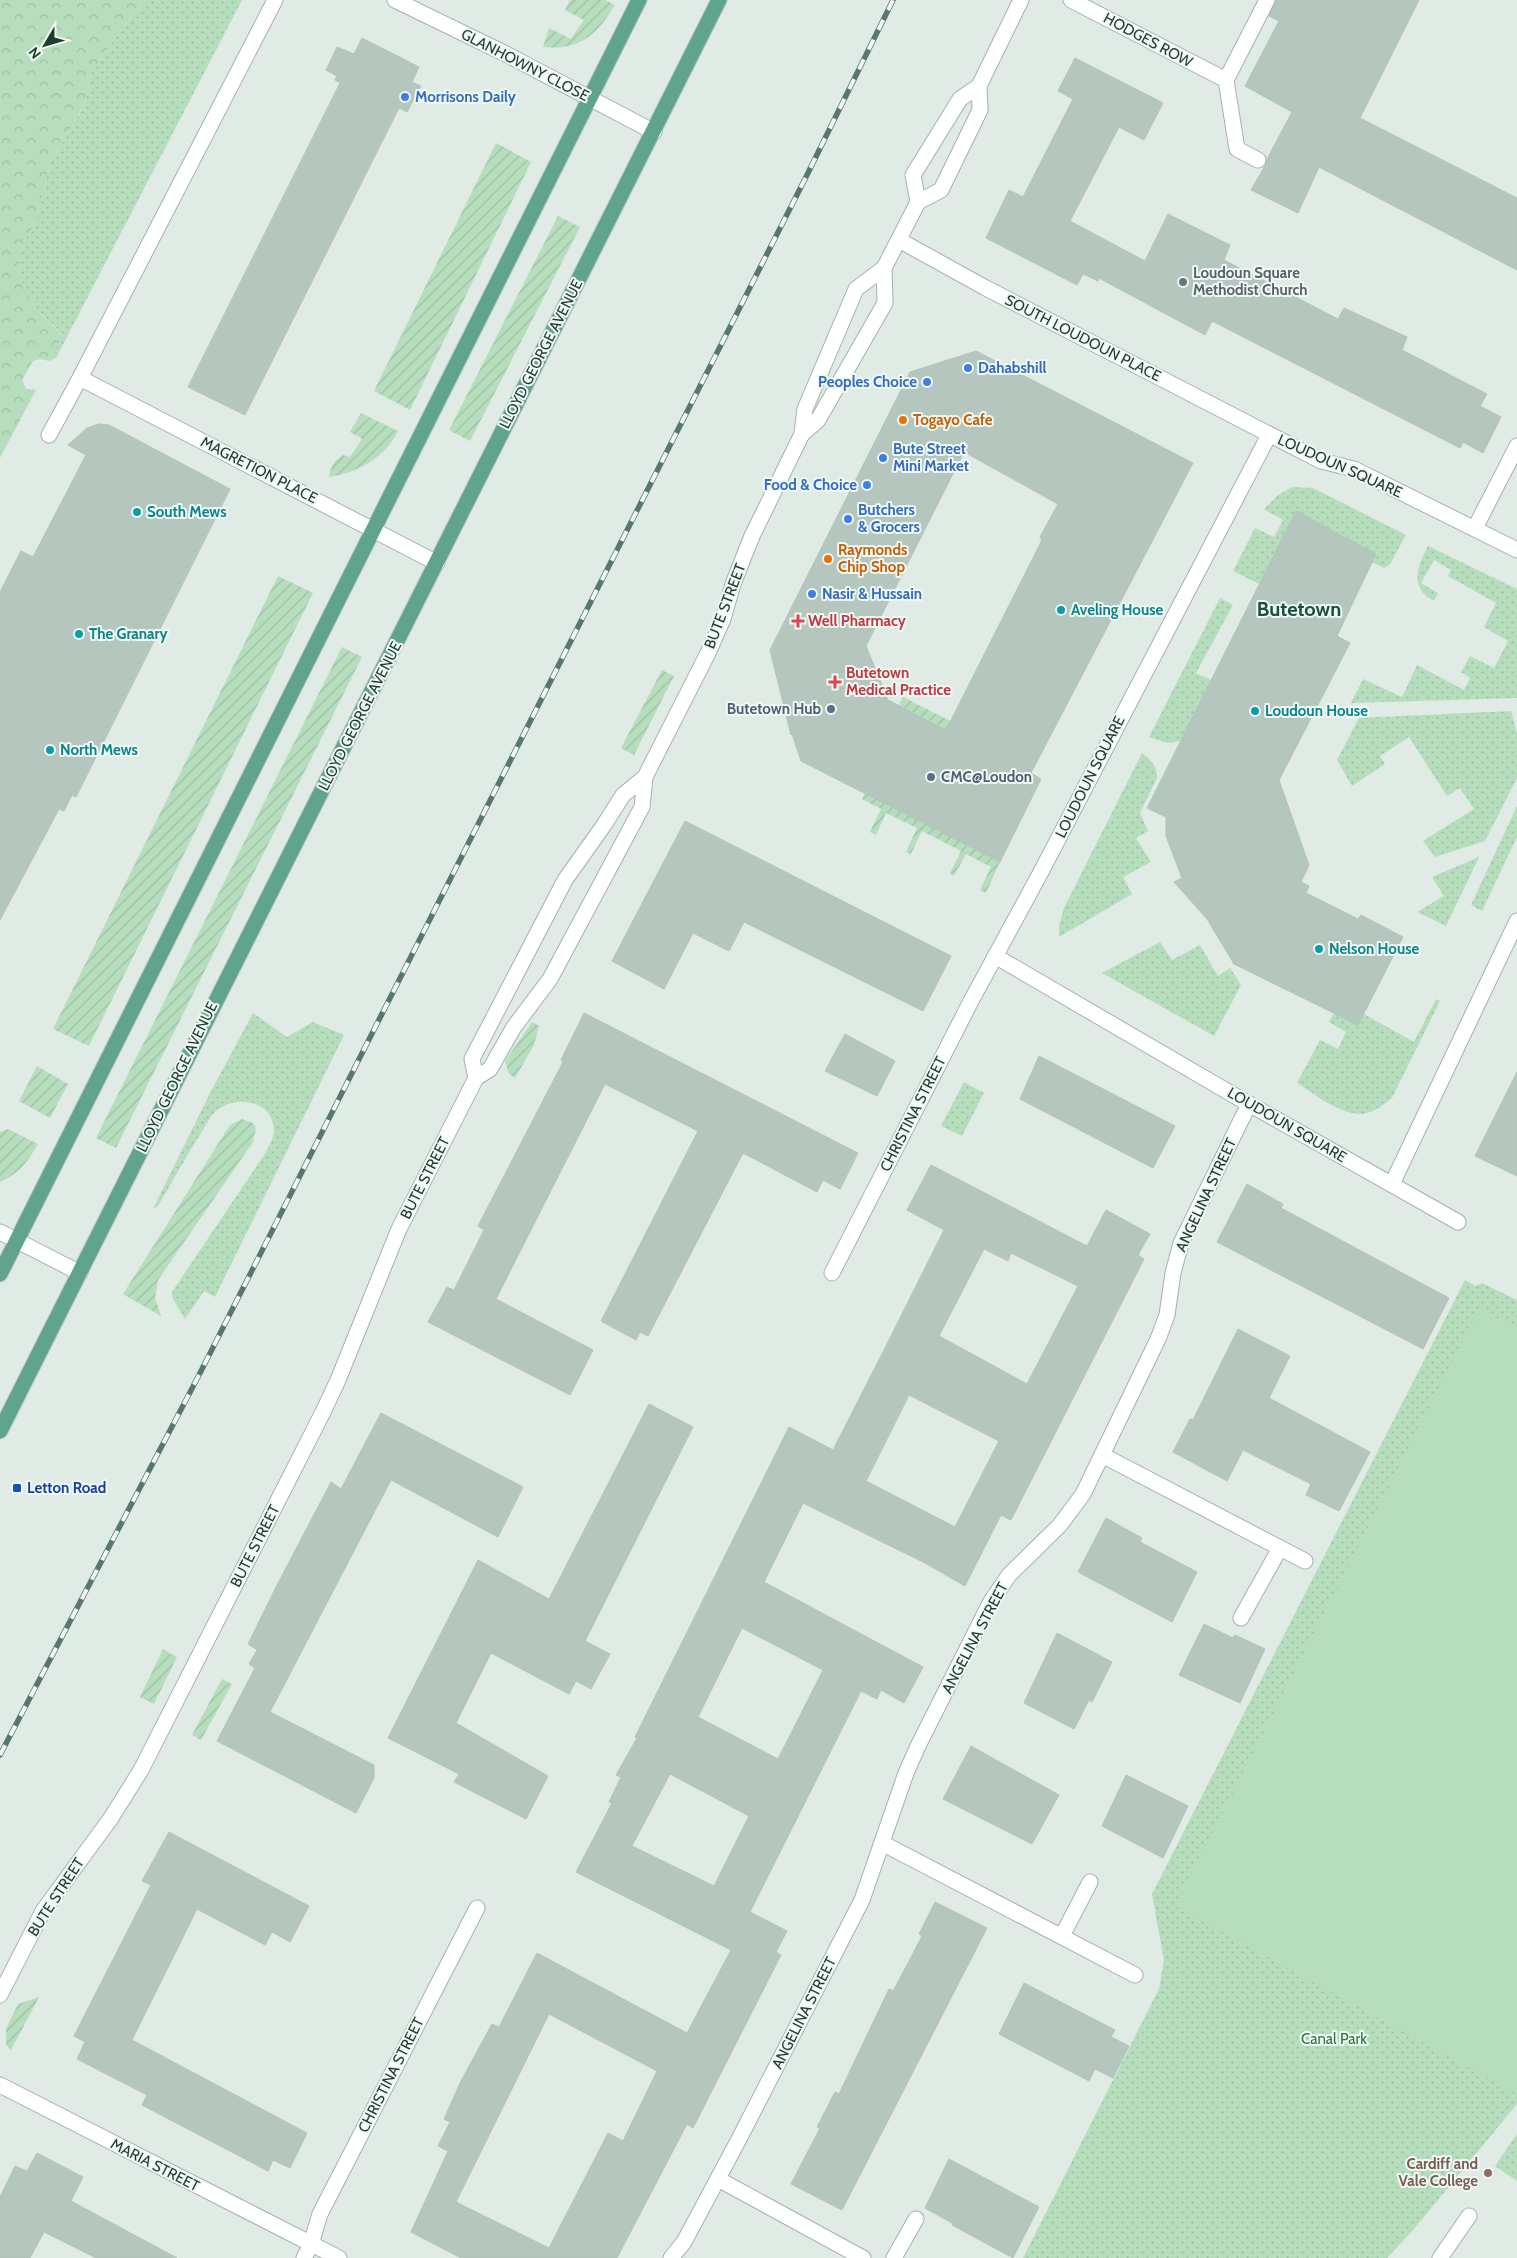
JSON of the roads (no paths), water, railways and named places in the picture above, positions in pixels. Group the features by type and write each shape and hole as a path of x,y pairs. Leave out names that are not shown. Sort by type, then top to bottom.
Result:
{"main road":[{"path":"0,1274 639,0"},
{"name":"LLOYD GEORGE AVENUE","path":"0,1432 719,0"}],"street":[{"path":"49,435 275,0"},
{"name":"GLANHOWNY CLOSE","path":"395,0 506,54 654,132"},
{"path":"979,86 960,99 913,175 918,202 941,190 980,110 979,86 1021,0"},
{"name":"HODGES ROW","path":"1071,0 1226,80"},
{"path":"1258,160 1237,149 1226,80 1267,0"},
{"name":"BUTE STREET","path":"0,1995 43,1911 110,1818 141,1770 323,1412 338,1380 398,1229 476,1078 490,1069 514,1028 550,979 642,807 645,777 708,653 723,619 733,584 752,536 802,434 804,409 856,289 884,268 918,202"},
{"name":"SOUTH LOUDOUN PLACE","path":"899,240 984,287 1269,434"},
{"name":"BUTE STREET","path":"802,434 818,420 885,302 884,268"},
{"name":"MAGRETION PLACE","path":"80,378 437,563"},
{"name":"LOUDOUN SQUARE","path":"1458,1222 1249,1104 995,956 1269,434 1321,461 1354,469 1517,550"},
{"path":"1475,528 1517,446"},
{"name":"BUTE STREET","path":"476,1078 472,1058 565,880 623,795 645,777"},
{"path":"1392,1184 1517,921"},
{"name":"CHRISTINA STREET","path":"832,1273 995,956"},
{"name":"ANGELINA STREET","path":"671,2258 684,2242 718,2179 862,1900 918,1746 990,1603 1009,1575 1060,1525 1083,1494 1158,1339 1167,1315 1173,1273 1181,1243 1249,1104"},
{"path":"0,1232 80,1273"},
{"path":"1102,1454 1305,1561"},
{"path":"1241,1618 1280,1548"},
{"path":"882,1843 1135,1975"},
{"path":"1062,1936 1090,1882"},
{"name":"CHRISTINA STREET","path":"311,2244 320,2214 477,1908"},
{"name":"MARIA STREET","path":"0,2085 339,2258"},
{"path":"718,2179 863,2258"},
{"path":"1440,2258 1469,2216"},
{"path":"894,2258 916,2219"},
{"path":"304,2258 311,2244"}],"railway":[{"path":"0,1755 198,1377 806,177 893,0"}],"place":[{"name":"Morrisons Daily","path":"405,97"},
{"name":"Loudoun Square Methodist Church","path":"1183,282"},
{"name":"Dahabshill","path":"968,368"},
{"name":"Peoples Choice","path":"927,382"},
{"name":"Togayo Cafe","path":"903,420"},
{"name":"Bute Street Mini Market","path":"883,458"},
{"name":"Food & Choice","path":"867,485"},
{"name":"South Mews","path":"137,512"},
{"name":"Butchers & Grocers","path":"848,519"},
{"name":"Raymonds Chip Shop","path":"828,559"},
{"name":"Nasir & Hussain","path":"812,594"},
{"name":"Aveling House","path":"1061,610"},
{"name":"Well Pharmacy","path":"798,621"},
{"name":"The Granary","path":"79,634"},
{"name":"Butetown Medical Practice","path":"835,682"},
{"name":"Butetown Hub","path":"831,709"},
{"name":"Loudoun House","path":"1255,711"},
{"name":"North Mews","path":"50,750"},
{"name":"CMC@Loudon","path":"931,777"},
{"name":"Nelson House","path":"1319,949"},
{"name":"Letton Road","path":"17,1488"},
{"name":"Cardiff and Vale College","path":"1488,2173"}],"district":[{"name":"Butetown","path":"1299,609"}],"park label":[{"name":"Canal Park","path":"1334,2039"}]}
